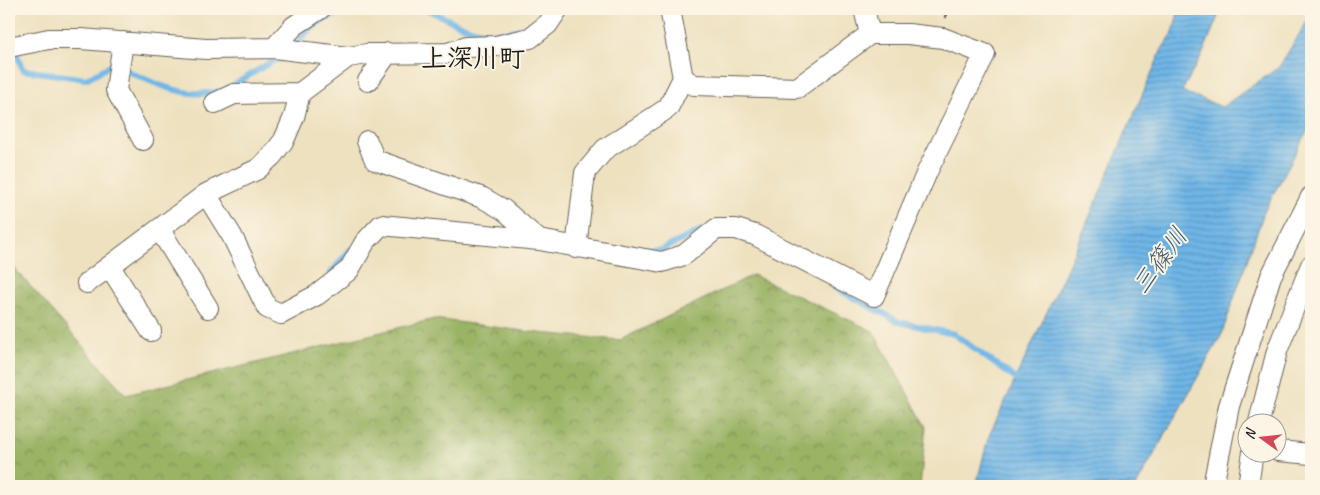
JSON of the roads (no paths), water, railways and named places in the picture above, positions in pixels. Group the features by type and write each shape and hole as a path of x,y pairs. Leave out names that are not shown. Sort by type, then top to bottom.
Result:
{"street":[{"path":"274,48 294,26 320,9"},
{"path":"9,47 49,39 123,42 206,49 274,48 348,57 388,53 448,53 466,47 496,46 530,38 548,24 558,9"},
{"path":"576,248 585,173 605,149 668,108 683,78 670,9"},
{"path":"864,9 870,34"},
{"path":"206,194 232,236 267,308 281,314 317,295 349,270 365,242 381,225 539,240 662,262 684,254 716,229 736,229 755,235 874,296 927,172 985,54 943,38 908,34 870,34 797,88 694,85 683,78"},
{"path":"123,42 116,90 143,140"},
{"path":"368,81 388,53"},
{"path":"215,103 234,94 300,93 348,57"},
{"path":"87,283 206,194 258,169 272,156 284,140 294,117 300,93"},
{"path":"367,141 376,160 483,198 504,210 539,240"},
{"path":"1213,486 1229,406 1271,276 1311,197"},
{"path":"160,230 208,308"},
{"path":"1262,412 1277,351 1311,265"},
{"path":"110,267 151,331"},
{"path":"1288,452 1311,454"},
{"path":"1248,486 1252,462"}],"water":[{"name":"三篠川","path":"1179,9 1221,9 1203,53 1182,91 1222,107 1279,67 1311,15 1311,124 1264,212 1221,336 1136,486 976,486 988,438 1066,271 1162,49 1173,33"}],"waterway":[{"path":"295,48 305,33 318,23 350,9"},
{"path":"426,9 480,32 507,32 537,21"},
{"path":"9,34 23,70 86,79 113,64 151,82 179,91 193,93 220,91"},
{"path":"229,88 274,60 288,57"},
{"path":"644,250 661,250 702,230"},
{"path":"331,273 350,250"},
{"path":"834,287 899,322 954,334 1016,379"}],"district":[{"name":"上深川町","path":"473,58"}]}
